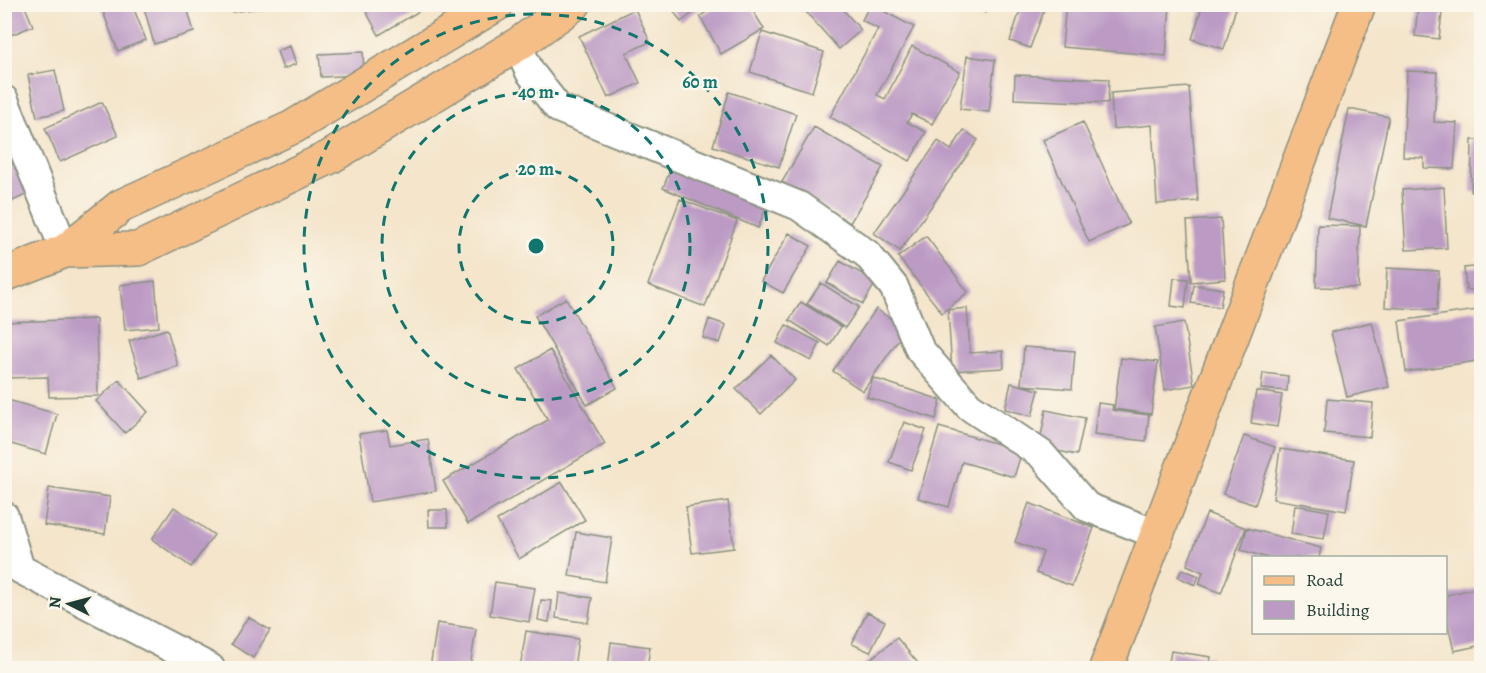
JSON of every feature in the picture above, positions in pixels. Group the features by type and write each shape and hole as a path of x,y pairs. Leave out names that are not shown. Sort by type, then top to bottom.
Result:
{"main road":[{"path":"4,275 65,251 122,206 293,128 497,4"},
{"path":"65,251 138,249 330,157 517,45 574,4"},
{"path":"1106,669 1359,4"}],"street":[{"path":"517,45 530,72 558,108 799,206 867,254 894,287 920,350 969,406 1041,454 1087,507 1156,534"},
{"path":"4,100 65,251"},
{"path":"4,516 20,569 210,669"}],"building":[{"path":"24,4 33,26 6,37 4,6"},
{"path":"100,4 132,4 146,40 118,51"},
{"path":"143,4 186,4 194,32 154,44"},
{"path":"232,4 273,4 273,6 233,12"},
{"path":"362,4 431,4 379,35"},
{"path":"669,4 704,4 681,22"},
{"path":"719,4 749,4 764,29 721,54 700,16"},
{"path":"799,4 838,4 861,30 839,49"},
{"path":"870,4 914,27 877,95 885,99 912,46 960,72 932,124 912,114 907,122 926,132 910,161 830,117 878,29 862,20"},
{"path":"962,4 989,4 986,13"},
{"path":"1066,4 1170,6 1166,56 1062,47"},
{"path":"1203,4 1237,4 1224,49 1192,39"},
{"path":"1418,4 1443,4 1439,39 1415,36"},
{"path":"1022,5 1046,5 1030,48 1010,41"},
{"path":"635,9 650,42 626,53 640,83 608,98 579,36"},
{"path":"762,32 824,52 812,92 750,72"},
{"path":"290,46 296,64 283,69 277,51"},
{"path":"363,52 364,75 321,77 319,54"},
{"path":"967,56 995,60 989,112 960,109"},
{"path":"55,70 64,111 37,117 28,75"},
{"path":"1407,71 1437,72 1434,122 1457,123 1454,169 1424,168 1424,158 1403,157"},
{"path":"1015,75 1109,79 1108,103 1014,99"},
{"path":"1189,87 1198,201 1157,204 1152,125 1113,129 1111,93"},
{"path":"729,92 796,114 779,167 713,146"},
{"path":"102,102 118,136 60,162 45,128"},
{"path":"1349,109 1389,117 1366,226 1327,218"},
{"path":"1083,122 1129,224 1089,242 1043,140"},
{"path":"814,127 883,167 850,223 782,182"},
{"path":"964,130 978,140 900,251 874,233 938,141 951,150"},
{"path":"1472,140 1482,140 1482,192 1471,192"},
{"path":"16,161 30,193 4,205 4,167"},
{"path":"671,168 766,208 758,228 663,188"},
{"path":"1444,187 1447,248 1406,250 1402,190"},
{"path":"680,199 737,221 705,307 648,285"},
{"path":"1221,219 1225,279 1191,282 1187,221"},
{"path":"1318,225 1360,226 1358,288 1316,287"},
{"path":"789,233 811,246 783,293 761,281"},
{"path":"926,236 968,292 942,313 898,257"},
{"path":"840,261 876,282 863,304 827,283"},
{"path":"1482,266 1482,289 1466,290 1464,268"},
{"path":"1387,268 1439,271 1437,310 1385,307"},
{"path":"1174,278 1188,279 1185,308 1171,306"},
{"path":"155,281 159,327 125,330 120,285"},
{"path":"821,283 859,307 845,328 807,304"},
{"path":"1194,285 1223,289 1220,307 1191,303"},
{"path":"566,298 617,388 587,405 535,316"},
{"path":"801,302 841,327 829,346 789,320"},
{"path":"967,308 970,353 1003,351 1004,368 952,371 948,310"},
{"path":"876,309 906,329 863,391 833,371"},
{"path":"1477,310 1482,360 1406,372 1399,321"},
{"path":"96,319 98,396 49,397 48,377 4,378 4,322"},
{"path":"709,319 726,325 720,343 703,338"},
{"path":"1184,322 1194,385 1165,390 1155,327"},
{"path":"1372,322 1389,387 1347,397 1331,332"},
{"path":"786,325 820,343 811,361 777,343"},
{"path":"167,329 178,366 141,378 129,341"},
{"path":"1024,347 1075,351 1072,389 1021,385"},
{"path":"550,350 605,444 468,524 443,481 548,420 518,369"},
{"path":"771,355 795,380 761,414 736,389"},
{"path":"1121,358 1158,362 1151,414 1114,409"},
{"path":"1263,373 1288,376 1287,391 1261,389"},
{"path":"873,378 941,400 936,419 867,397"},
{"path":"119,380 148,412 125,433 96,401"},
{"path":"1011,383 1039,390 1032,416 1005,409"},
{"path":"1256,391 1282,395 1277,427 1251,423"},
{"path":"4,399 57,414 46,454 4,442"},
{"path":"1327,399 1373,403 1370,437 1324,433"},
{"path":"1098,403 1113,405 1112,410 1149,415 1146,441 1094,435"},
{"path":"1046,410 1085,418 1077,455 1039,447"},
{"path":"904,422 926,430 911,470 889,462"},
{"path":"939,427 1022,451 1014,477 962,462 949,507 918,498"},
{"path":"387,430 390,445 428,439 436,491 370,502 359,434"},
{"path":"1244,436 1275,447 1255,505 1223,494"},
{"path":"1280,449 1354,460 1346,511 1273,499"},
{"path":"562,482 585,520 519,559 497,520"},
{"path":"49,488 110,497 105,534 44,525"},
{"path":"728,501 734,548 692,553 686,507"},
{"path":"1029,503 1094,528 1072,586 1036,573 1043,552 1015,542"},
{"path":"1295,505 1329,511 1324,539 1291,534"},
{"path":"174,507 214,535 191,567 152,539"},
{"path":"428,510 447,510 448,527 429,527"},
{"path":"1207,513 1246,528 1221,593 1199,584 1203,572 1187,565"},
{"path":"1247,528 1321,548 1319,556 1261,556 1241,550"},
{"path":"576,532 612,538 605,582 569,576"},
{"path":"1182,569 1199,576 1195,585 1178,577"},
{"path":"495,582 535,588 529,622 490,615"},
{"path":"1482,587 1482,645 1454,651 1447,620 1447,595"},
{"path":"559,593 592,598 588,623 556,618"},
{"path":"541,600 552,601 549,622 538,620"},
{"path":"867,612 885,621 870,652 852,644"},
{"path":"248,617 270,630 253,658 231,644"},
{"path":"437,623 476,629 470,668 430,668"},
{"path":"526,631 578,639 574,668 520,668"},
{"path":"897,638 922,668 859,668"},
{"path":"611,642 650,647 647,668 608,668"},
{"path":"1171,651 1211,657 1209,668 1168,668"}]}
